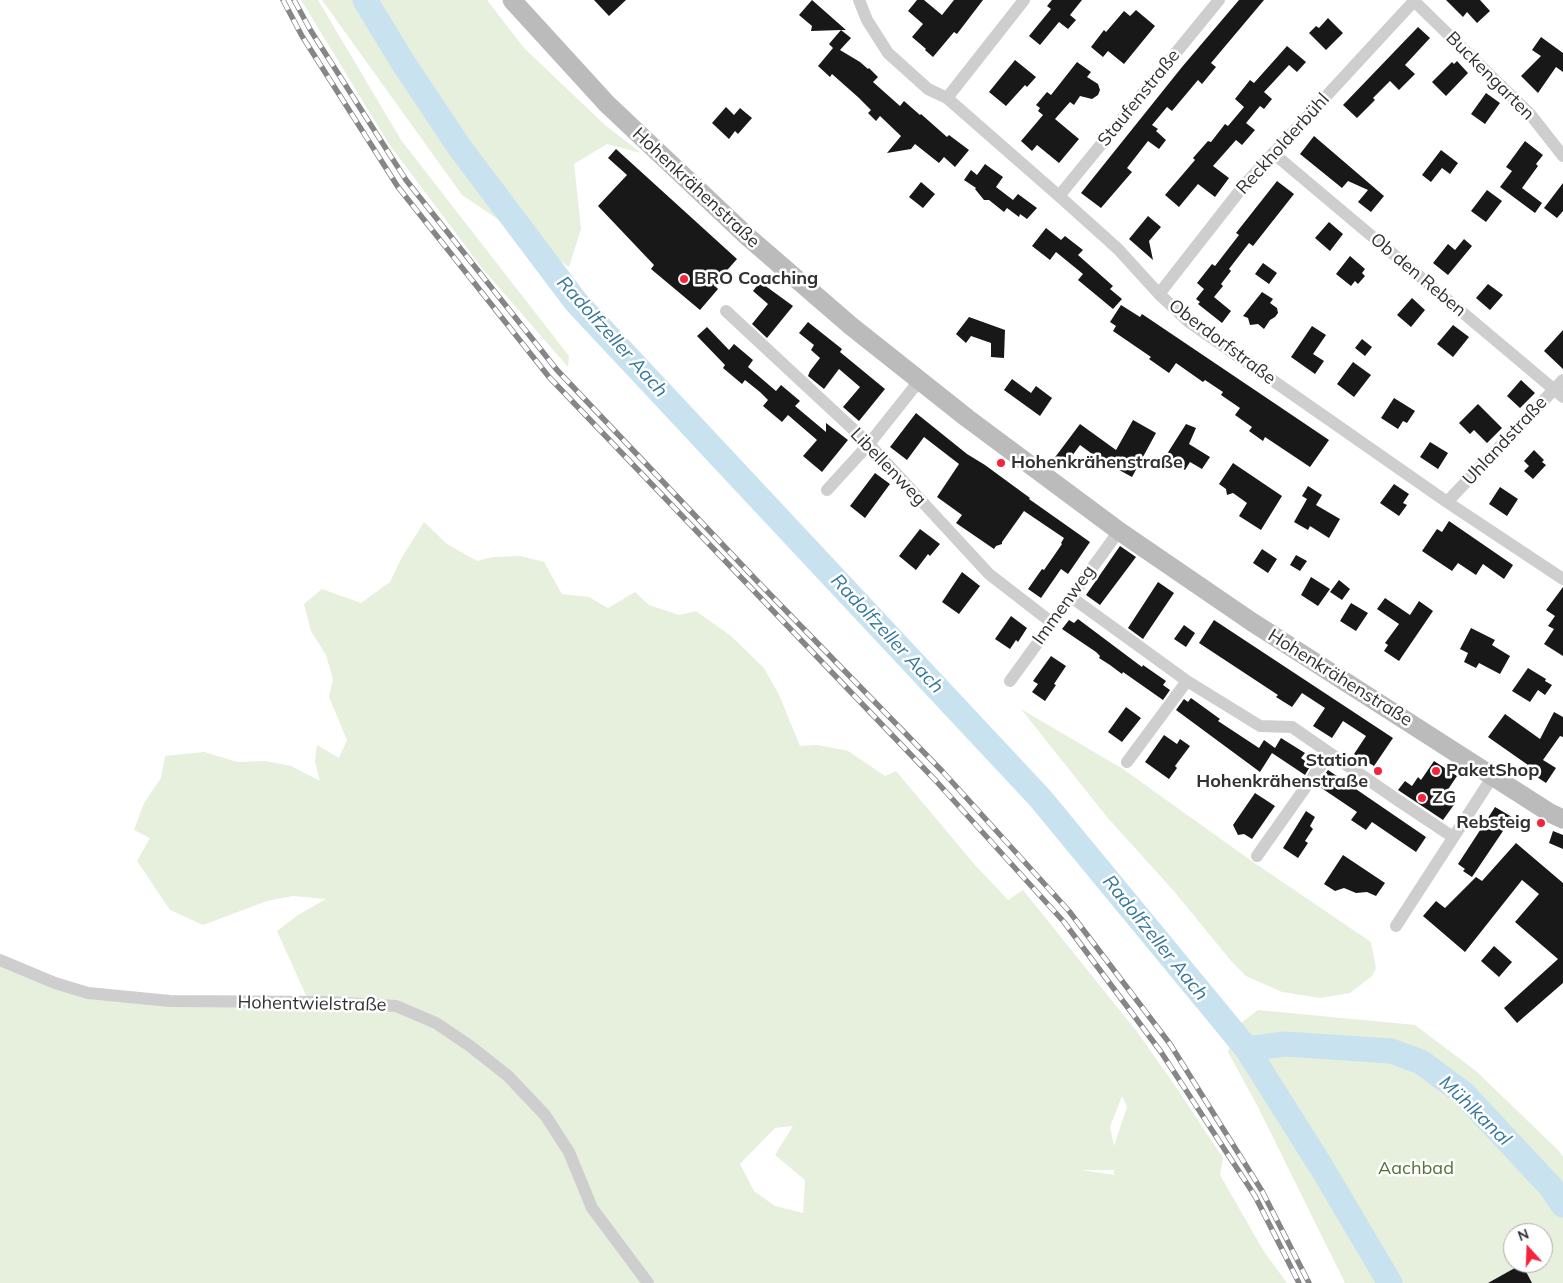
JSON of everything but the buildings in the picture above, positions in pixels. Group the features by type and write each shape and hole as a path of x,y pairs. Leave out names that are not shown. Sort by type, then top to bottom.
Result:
{"main road":[{"name":"Hohenkrähenstraße","path":"512,0 607,104 669,164 748,237 851,326 919,381 1119,530 1252,622 1550,813 1563,819"}],"street":[{"name":"Oberdorfstraße","path":"859,0 867,20 888,54 928,89 947,98 1059,196 1118,249 1159,294 1189,322 1447,502 1563,579"},
{"path":"947,98 1024,0"},
{"name":"Staufenstraße","path":"1059,196 1219,0"},
{"name":"Reckholderbühl","path":"1159,294 1245,184 1414,0"},
{"name":"Buckengarten","path":"1414,0 1530,114 1563,156"},
{"name":"Ob den Reben","path":"1273,153 1558,393"},
{"name":"Libellenweg","path":"726,311 868,444 989,574 1051,622"},
{"name":"Uhlandstraße","path":"1447,502 1558,393 1563,380"},
{"path":"827,490 868,444 919,381"},
{"name":"Immenweg","path":"1010,681 1119,530"},
{"path":"1071,597 1186,680 1260,726 1292,727 1453,837"},
{"path":"1127,762 1186,680"},
{"path":"1257,856 1329,754"},
{"path":"1396,926 1493,776"},
{"name":"Hohentwielstraße","path":"0,960 55,983 88,993 170,1001 328,1002 396,1006 436,1023 470,1046 508,1076 545,1115 569,1152 592,1208 648,1283"}],"green space":[{"path":"301,0 318,0 401,140 569,356 568,367 482,268 389,144"},
{"path":"322,0 487,0 524,48 605,125 641,153 607,144 574,164 581,229 569,267 462,195"},
{"path":"424,522 447,544 477,561 493,557 520,556 544,562 562,594 589,597 608,608 635,592 649,605 679,615 696,611 731,636 764,668 779,695 800,746 818,745 848,751 885,776 896,771 975,865 1008,900 1023,890 1138,1033 1178,1090 1223,1158 1220,1175 1263,1250 1287,1283 0,1283 0,961 88,993 309,1002 277,931 298,915 326,899 293,896 267,901 203,925 170,910 137,861 150,838 134,830 144,803 161,778 165,756 204,752 238,762 265,761 291,766 320,781 315,762 317,745 339,758 347,740 329,697 333,679 326,655 311,631 304,604 322,589 361,603 390,582 401,559","holes":["1122,1096 1127,1107 1114,1146 1110,1127","793,1126 775,1155 805,1180 803,1213 775,1206 754,1191 740,1164 775,1128","1081,1170 1114,1170 1114,1175"]},
{"path":"1021,709 1123,769 1253,862 1371,942 1376,968 1372,976 1350,993 1320,998 1282,992 1246,976 1232,962 1172,889 1107,817"},
{"name":"Aachbad","path":"1258,1010 1415,1025 1476,1071 1563,1157 1563,1283 1345,1283 1258,1107 1228,1052 1236,1027"}],"waterway":[{"name":"Radolfzeller Aach","path":"365,0 402,61 460,148 576,302 1040,798 1247,1049 1322,1168 1390,1283"},
{"name":"Mühlkanal","path":"1247,1049 1285,1044 1391,1051 1421,1062 1463,1093 1550,1186 1563,1205"}],"railway":[{"path":"283,0 302,36 398,187 549,377 936,781 1064,922 1161,1052 1255,1196 1299,1283"},
{"path":"294,0 311,31 406,180 557,370 759,583 943,772 1069,911 1170,1044 1262,1191 1309,1283"}],"place":[{"name":"BRO Coaching","path":"684,279"},
{"name":"Hohenkrähenstraße","path":"1001,463"},
{"name":"Station Hohenkrähenstraße","path":"1378,771"},
{"name":"PaketShop","path":"1436,771"},
{"name":"ZG","path":"1422,798"},
{"name":"Rebsteig","path":"1541,823"}]}
